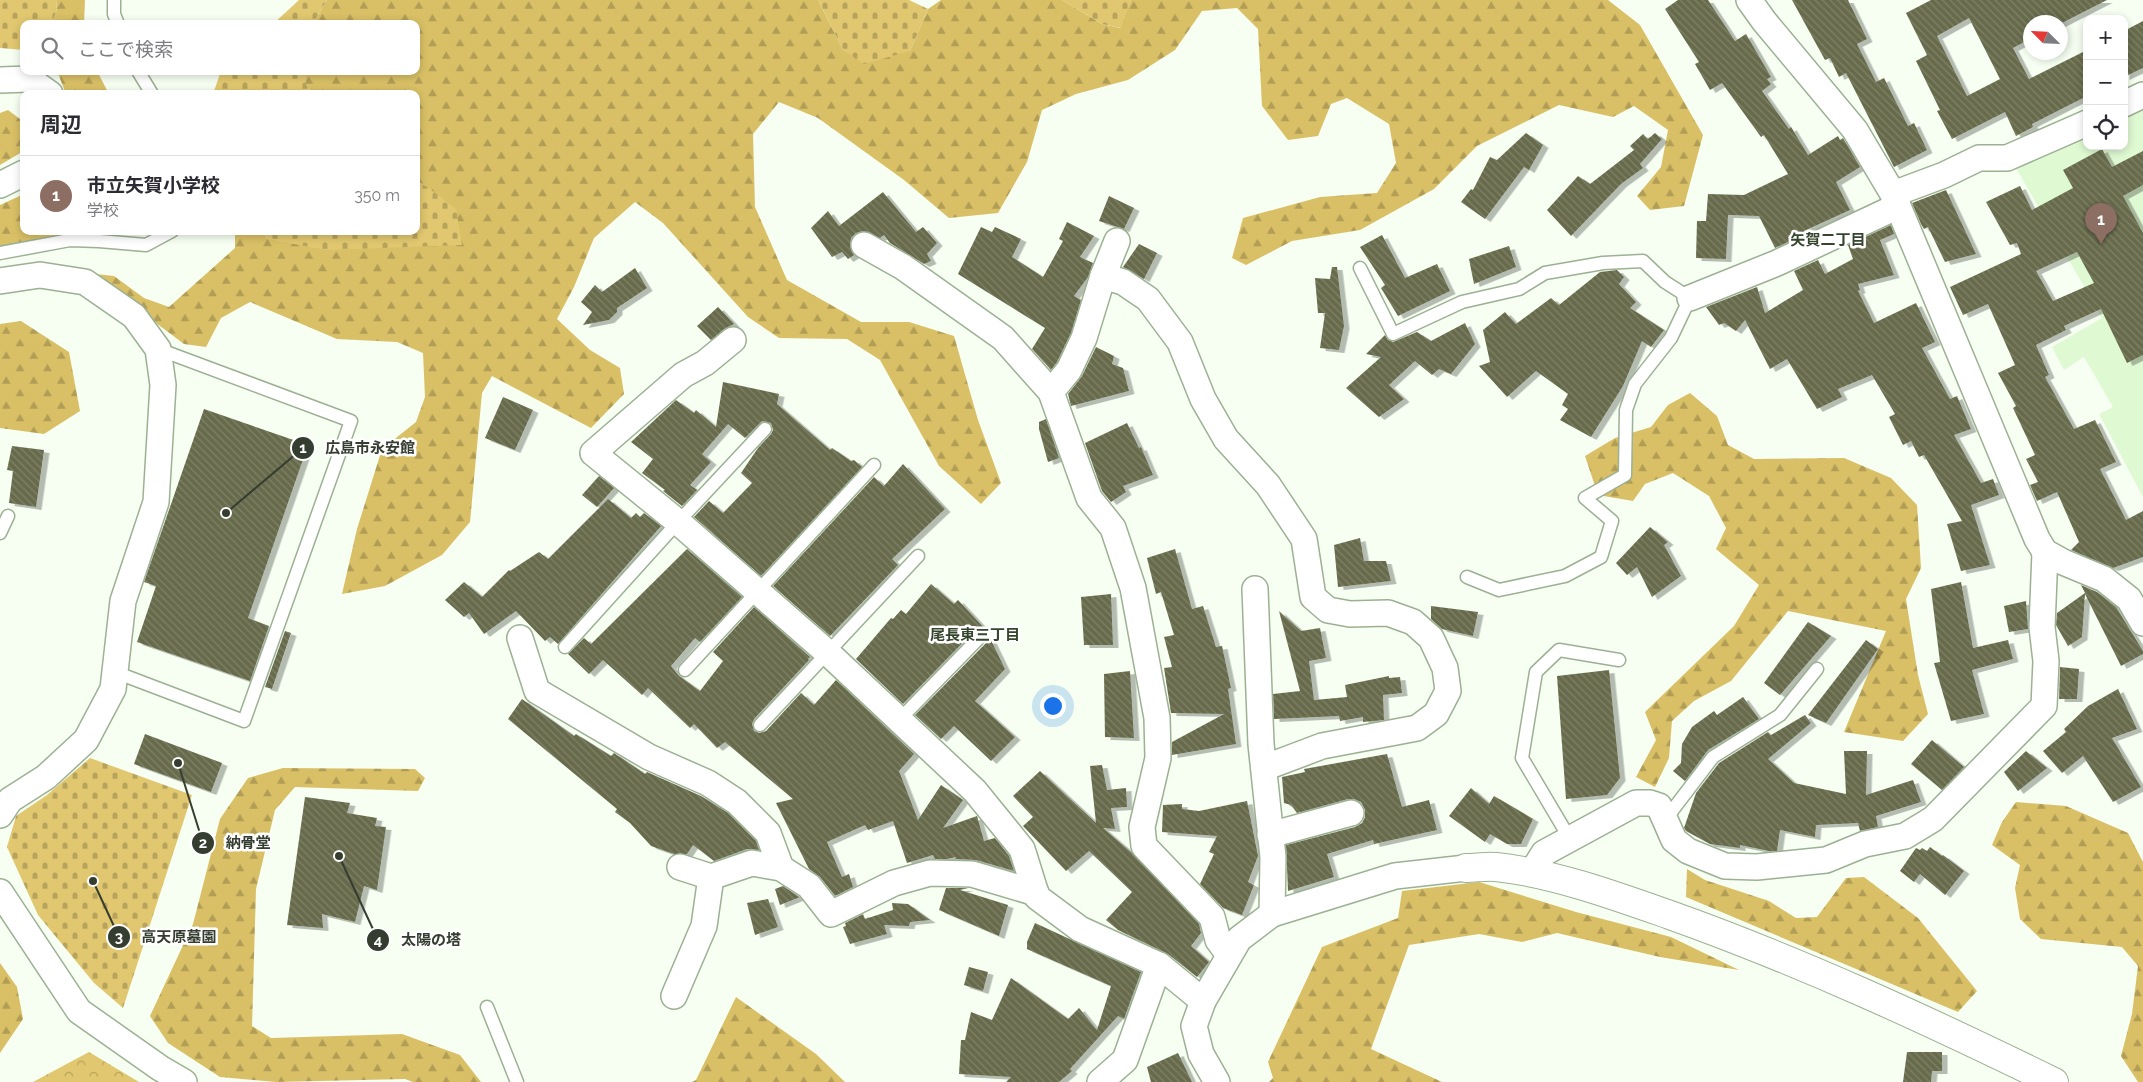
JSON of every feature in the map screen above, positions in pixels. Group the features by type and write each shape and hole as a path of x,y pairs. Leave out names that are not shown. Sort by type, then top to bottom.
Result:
{"street":[{"path":"1532,872 1544,853 1636,803 1650,803 1659,806 1674,840 1688,851 1725,866 1757,867 1826,860 1864,844 1905,836 1933,819 2044,706 2046,660 2042,627 2045,552 1896,200 1855,130 1764,21 1749,0"},
{"path":"0,80 29,79 44,90"},
{"path":"2128,102 2143,95"},
{"path":"1690,298 1777,263 1979,158 2007,158 2083,125"},
{"path":"0,184 20,175"},
{"path":"1050,392 1069,370 1084,338 1103,276 1117,241"},
{"path":"864,245 903,267 1003,338 1050,392 1089,498 1113,528 1132,588 1157,718 1158,758 1142,827 1144,846 1212,917 1218,940 1230,955"},
{"path":"0,281 40,274 85,282 134,316 158,348 164,385 156,502 123,601 113,689 86,740 46,777 10,800 0,815"},
{"path":"1103,276 1123,282 1148,300 1180,342 1203,398 1226,439 1268,485 1304,539 1314,597 1328,610 1350,614 1388,613 1413,622 1431,638 1446,668 1448,691 1436,714 1416,728 1322,746 1264,768"},
{"path":"733,340 705,363 683,375 593,452 678,522 829,654 975,791 1022,849 1038,897 1080,929 1159,965 1202,1001"},
{"path":"2045,552 2063,562 2104,579 2129,599 2143,623"},
{"path":"1254,590 1264,768 1273,857 1272,914"},
{"path":"520,638 537,691 649,757 708,783 738,802 768,833 780,868"},
{"path":"1270,835 1350,813"},
{"path":"680,867 711,877 752,863 780,868 809,886 831,914 894,883 930,873 972,874 1036,893"},
{"path":"1217,1082 1202,1054 1194,1026 1202,1001 1239,939 1272,914 1395,876 1494,866 1532,872 1630,900 1715,931 1918,1016 2054,1082"},
{"path":"674,996 704,926 711,877"},
{"path":"0,892 79,1011 160,1068 184,1082"},
{"path":"1100,1082 1125,1060 1159,965"}],"lane":[{"path":"114,0 114,14 116,20"},
{"path":"140,75 150,90"},
{"path":"0,253 70,240 99,240 146,245 165,235"},
{"path":"1360,268 1393,334 1462,302 1519,289 1545,273 1603,263 1643,261 1665,282 1690,298 1671,338 1635,384 1626,410 1625,475 1586,498 1612,521 1601,557 1565,576 1499,590 1467,577"},
{"path":"115,672 244,721 351,421 158,348"},
{"path":"565,647 765,429"},
{"path":"685,670 874,465"},
{"path":"0,533 8,516"},
{"path":"760,725 829,654 918,556"},
{"path":"900,719 981,636"},
{"path":"1570,839 1522,758 1536,672 1559,650 1618,660"},
{"path":"1665,820 1713,757 1780,714 1817,669"},
{"path":"487,1007 517,1082"}],"shaded area":[{"path":"2143,104 2143,497 2099,414 2113,407 2084,357 2064,370 2052,347 2102,318 2016,168 2083,135 2083,150 2128,150 2128,112"}],"green space":[{"path":"0,0 56,0 57,9 53,20 20,20 20,50 0,48"},
{"path":"56,0 85,0 84,20 53,20 57,9"},
{"path":"299,0 327,0 315,20 277,20"},
{"path":"327,0 818,0 843,50 910,51 928,9 941,0 1062,0 1102,24 1120,28 1131,0 1608,0 1640,25 1703,135 1684,206 1650,210 1637,196 1661,167 1668,130 1634,106 1613,117 1559,105 1477,146 1434,189 1360,230 1292,241 1246,265 1232,258 1243,218 1320,197 1377,193 1396,163 1389,124 1347,98 1331,104 1318,136 1288,140 1262,106 1258,29 1237,8 1202,11 1175,50 1128,80 1076,94 1042,110 1027,162 998,213 949,218 904,180 818,118 779,102 753,134 755,207 787,280 861,322 909,322 954,336 978,420 1001,483 981,504 939,466 880,360 847,339 779,338 748,317 663,223 635,202 594,238 574,287 557,319 590,350 620,368 624,394 591,428 492,376 482,393 470,522 442,555 385,586 342,594 357,529 382,449 416,422 425,397 423,353 397,342 337,339 250,302 221,318 206,347 184,344 156,323 97,289 86,273 114,276 144,298 169,307 235,248 235,235 266,235 267,239 462,245 426,186 420,183 420,90 310,90 306,84 306,75 420,75 420,20 315,20"},
{"path":"818,0 909,0 928,9 910,51 864,64 843,50"},
{"path":"1062,0 1131,0 1121,28 1102,24"},
{"path":"59,75 99,75 107,90 64,90"},
{"path":"220,75 306,75 306,84 310,90 214,90"},
{"path":"8,110 20,119 20,153 0,165 0,113"},
{"path":"420,183 456,209 462,245 326,250 267,239 266,235 420,235"},
{"path":"20,196 20,235 59,235 0,247 0,205"},
{"path":"21,321 69,352 80,411 44,434 0,428 0,324"},
{"path":"1690,393 1717,416 1728,445 1754,459 1844,458 1891,478 1917,505 1921,568 1906,599 1918,675 1928,714 1903,741 1844,732 1886,631 1788,611 1731,681 1694,701 1672,721 1669,758 1655,787 1636,777 1656,740 1645,712 1734,626 1759,585 1716,549 1726,528 1709,496 1673,473 1645,484 1633,501 1598,495 1585,456 1615,438 1651,427 1668,405"},
{"path":"90,758 192,795 123,1008 94,983 38,915 7,847 16,816 47,795"},
{"path":"283,768 415,769 425,778 418,791 295,787 275,810 256,889 252,1026 271,1038 402,1034 460,1055 481,1082 413,1082 405,1079 276,1082 220,1077 168,1043 150,1016 193,924 220,819 248,778"},
{"path":"2016,802 2066,806 2128,833 2143,862 2143,1082 2138,1082 2121,1056 2132,1014 2138,966 2122,947 2041,939 2020,919 2015,888 2020,865 1992,845 2002,822"},
{"path":"1687,869 1705,880 1769,901 1796,918 1817,917 1846,878 1864,877 1918,918 1977,991 1958,1012 1686,897"},
{"path":"1479,882 1576,912 1671,937 1739,970 1660,957 1557,933 1522,942 1479,934 1409,945 1371,1049 1442,1082 1269,1082 1273,1078 1268,1062 1322,947 1398,918 1402,891"},
{"path":"0,963 17,987 23,1019 0,1053"},
{"path":"736,997 816,1054 845,1082 692,1082 696,1080"},
{"path":"89,1052 139,1082 33,1082"}],"building":[{"path":"1678,0 1708,0 1735,41 1746,34 1771,77 1767,79 1771,84 1762,91 1789,129 1791,127 1808,155 1838,136 1840,140 1843,138 1860,167 1836,182 1850,210 1804,231 1805,234 1775,248 1759,216 1728,215 1726,259 1696,258 1697,221 1706,221 1708,194 1744,195 1788,174 1764,135 1761,137 1722,83 1710,90 1695,64 1699,62 1665,9"},
{"path":"1792,0 1848,0 1867,39 1857,44 1876,82 1884,78 1908,126 1914,123 1927,150 1894,167 1846,73 1839,77 1830,58 1825,60"},
{"path":"1931,0 2107,0 2068,20 2068,15 2023,15 2023,43 2013,48 2029,79 2083,52 2083,98 2032,124 2033,127 2016,136 2005,112 1952,139 1937,111 1940,110 1916,61 1927,55 1906,13","holes":["1969,18 2000,79 1967,96 1937,36"]},
{"path":"2143,21 2143,68 2128,75 2128,60 2128,29"},
{"path":"1526,133 1543,145 1529,170 1524,167 1485,219 1461,202 1471,189 1473,190 1490,157 1497,160"},
{"path":"1655,133 1662,139 1640,164 1643,168 1621,184 1571,236 1547,210 1578,176 1590,184 1634,150 1630,146 1643,134 1648,139"},
{"path":"2100,150 2103,150 2112,167 2143,151 2143,185 2123,196 2143,233 2143,355 2127,363 2101,309 2064,326 2066,330 2036,345 2049,375 2045,377 2074,429 2095,420 2116,462 2100,469 2126,520 2143,511 2143,557 2113,568 2071,550 2079,542 2057,492 2037,501 2030,485 2038,482 2026,459 2035,455 2013,408 2016,406 1998,373 2015,365 1988,304 1963,315 1950,287 2021,254 2017,243 2010,245 1986,202 2020,186 2032,210 2073,188 2063,170","holes":["2077,252 2094,283 2053,301 2036,271"]},
{"path":"1946,190 1976,254 1945,262 1928,227 1924,229 1921,224 1912,203"},
{"path":"883,192 916,232 923,227 937,243 927,254 931,261 924,264 890,243 884,235 880,238 864,231 856,233 851,238 850,246 854,255 848,259 842,252 832,257 811,228 828,211 839,226"},
{"path":"1109,196 1134,208 1124,229 1099,221"},
{"path":"1067,222 1094,236 1080,257 1093,263 1088,277 1074,296 1081,300 1071,333 1051,370 1032,349 1045,328 958,274 981,227 992,232 995,227 1021,239 1012,257 1043,277 1063,241 1059,239"},
{"path":"1891,225 1894,234 1880,240 1894,275 1858,284 1860,290 1858,291 1874,323 1916,303 1935,342 1922,348 1950,399 1957,396 1971,429 1954,435 1981,483 1993,479 1999,495 1971,505 1990,565 1961,571 1947,524 1962,521 1924,455 1919,457 1911,441 1903,445 1889,417 1895,414 1872,375 1838,389 1842,397 1817,409 1787,359 1770,369 1745,320 1736,331 1724,323 1719,325 1706,307 1757,287 1765,313 1803,290 1794,271 1818,260 1825,274 1853,259 1848,245"},
{"path":"1382,235 1405,278 1437,264 1450,291 1398,316 1381,288 1385,285 1360,247"},
{"path":"1139,244 1157,253 1144,279 1123,267"},
{"path":"1509,246 1516,267 1474,284 1469,259"},
{"path":"1332,267 1337,267 1344,326 1339,350 1320,348 1325,313 1318,313 1315,278 1330,279"},
{"path":"635,268 647,288 617,308 617,312 609,320 583,325 592,312 581,302 595,285 602,292"},
{"path":"1617,270 1624,277 1619,284 1636,302 1630,308 1664,330 1651,347 1642,341 1623,386 1591,437 1560,420 1568,409 1562,405 1568,394 1536,371 1507,397 1479,366 1490,362 1483,330 1505,312 1516,324 1551,298 1559,305 1600,272"},
{"path":"718,307 734,324 724,329 711,340 697,326"},
{"path":"1465,323 1475,344 1451,374 1439,369 1432,375 1415,361 1389,385 1404,399 1379,417 1346,388 1381,357 1366,354 1385,335 1388,340 1393,342 1417,332 1431,341"},
{"path":"1096,347 1114,356 1112,364 1123,368 1129,391 1071,406 1068,394 1082,376"},
{"path":"723,382 779,394 777,404 830,450 832,448 851,461 854,460 862,467 761,576 694,517 709,501 723,513 752,483 741,473 758,448 771,434 773,430 771,423 762,421 745,438 728,424 702,454 711,462 690,485 697,490 682,506 663,491 665,490 642,473 653,459 631,442 676,400 694,413 696,410 716,427"},
{"path":"503,397 533,410 515,450 485,438"},
{"path":"204,409 308,445 248,618 269,626 250,681 137,642 156,586 144,582"},
{"path":"1046,419 1059,458 1048,462 1039,429 1039,422"},
{"path":"1127,423 1139,448 1141,447 1153,475 1123,486 1126,492 1111,502 1102,491 1085,443"},
{"path":"12,446 44,450 36,507 9,503 13,471 7,470"},
{"path":"903,464 945,509 892,559 898,565 830,636 773,586 874,477 884,486"},
{"path":"599,476 614,488 597,507 582,495"},
{"path":"608,499 631,518 636,513 640,517 644,513 661,526 558,644 550,637 545,641 516,611 484,634 469,613 464,617 445,600 464,582 482,597 509,570 539,552 548,559"},
{"path":"1650,527 1668,542 1664,545 1681,576 1652,597 1637,567 1627,575 1616,563"},
{"path":"1360,538 1364,561 1386,561 1391,581 1338,587 1334,545"},
{"path":"687,549 742,597 700,642 695,638 671,666 679,676 700,691 723,661 713,652 754,607 810,657 754,719 752,724 754,731 759,733 766,731 801,693 814,705 836,680 914,754 899,771 918,820 941,785 963,800 943,828 977,816 984,841 995,838 1009,856 1014,871 976,860 955,859 956,857 935,859 933,855 907,863 893,821 868,830 865,825 827,842 842,877 849,874 853,887 835,896 820,877 809,869 776,803 793,799 725,742 717,748 694,724 690,728 648,688 642,695 603,660 589,674 568,654 584,638 591,644"},
{"path":"1175,549 1192,609 1203,606 1216,647 1222,646 1231,688 1228,689 1236,744 1172,755 1172,742 1224,714 1171,713 1164,668 1172,667 1164,637 1174,635 1161,592 1156,594 1147,558"},
{"path":"1961,582 1973,648 2008,640 2013,659 1972,670 1984,714 1951,721 1934,663 1940,662 1931,589"},
{"path":"931,584 954,604 958,600 986,630 979,628 975,630 903,704 856,659 891,618 893,619 901,610 906,614"},
{"path":"2081,585 2097,592 2116,607 2143,654 2121,666 2085,594 2082,637 2068,646 2056,625 2057,613 2085,593"},
{"path":"1111,594 1113,645 1084,645 1081,597"},
{"path":"2026,601 2028,629 2009,632 2004,606"},
{"path":"1431,606 1478,612 1473,636 1442,629 1431,619"},
{"path":"1279,611 1301,631 1320,628 1326,658 1309,661 1314,700 1347,697 1345,685 1389,676 1389,678 1400,677 1402,693 1383,695 1384,720 1363,722 1363,717 1340,721 1339,716 1274,719 1273,694 1300,691"},
{"path":"1808,622 1831,636 1780,695 1764,683"},
{"path":"285,631 291,633 272,689 265,687"},
{"path":"989,636 1005,669 975,701 1015,737 991,761 954,726 941,739 915,715 987,642"},
{"path":"1866,640 1878,649 1826,723 1808,715"},
{"path":"2060,667 2079,669 2077,699 2059,699"},
{"path":"1609,670 1620,778 1607,795 1566,799 1557,676"},
{"path":"1130,671 1134,738 1105,737 1104,674"},
{"path":"2118,689 2137,729 2112,738 2141,787 2113,802 2083,756 2062,773 2043,751 2066,732 2064,729 2088,706"},
{"path":"1743,697 1759,719 1708,750 1685,781 1673,771 1681,763 1682,744 1692,727 1714,711 1717,715"},
{"path":"522,699 574,736 576,734 611,756 614,753 645,774 647,772 701,796 728,813 756,841 759,850 747,849 714,861 693,845 687,854 674,854 651,846 630,823 615,812 617,809 508,719"},
{"path":"1805,715 1811,723 1768,759 1794,783 1846,794 1844,751 1867,751 1866,795 1913,780 1921,802 1876,816 1878,827 1860,831 1858,823 1816,825 1815,837 1780,830 1777,851 1740,845 1740,848 1710,844 1686,831 1684,828 1696,793 1719,763 1768,732 1771,735"},
{"path":"145,734 222,763 211,792 134,764"},
{"path":"1932,740 1964,767 1942,790 1911,764"},
{"path":"2026,751 2047,768 2018,791 2004,772"},
{"path":"1387,754 1402,807 1429,800 1437,830 1374,844 1373,840 1327,854 1334,877 1288,891 1286,845 1355,827 1362,823 1365,817 1365,810 1361,802 1348,799 1297,813 1291,805 1284,803 1282,777 1305,772 1304,769"},
{"path":"1102,765 1107,790 1126,788 1127,807 1111,808 1115,829 1103,828 1132,853 1199,924 1201,933 1191,946 1209,962 1197,977 1168,954 1118,930 1106,920 1132,892 1089,851 1066,871 1023,826 1033,817 1013,796 1040,771 1096,823 1090,766"},
{"path":"1471,788 1489,804 1494,796 1533,819 1521,844 1507,844 1490,834 1485,842 1449,816"},
{"path":"305,797 350,803 347,813 377,818 375,826 386,827 377,890 364,886 355,922 322,914 323,928 287,925"},
{"path":"1247,801 1258,856 1248,882 1254,885 1242,915 1223,908 1200,884 1214,854 1209,852 1217,836 1162,832 1163,805 1182,804 1182,809 1199,811"},
{"path":"1930,847 1964,871 1945,895 1920,874 1914,882 1900,871 1916,848 1920,850 1922,848 1927,851"},
{"path":"783,886 800,897 780,905 775,889"},
{"path":"946,888 968,888 960,890 1008,905 999,936 939,910"},
{"path":"768,899 778,927 755,935 747,903"},
{"path":"892,903 908,904 930,920 910,922 909,926 884,925 887,934 850,944 843,927 846,926 845,923 863,914 865,919 893,910"},
{"path":"1035,923 1141,972 1124,1019 1118,1016 1070,1069 1072,1071 1059,1082 1006,1082 1011,1077 959,1074 961,1040 965,1040 971,1012 992,1020 1011,978 1068,1019 1079,1008 1097,1030 1111,986 1027,949 1027,942"},
{"path":"969,967 988,972 983,991 964,985"},
{"path":"1907,1052 1942,1052 1942,1071 1932,1071 1931,1082 1903,1082"},
{"path":"1178,1053 1192,1082 1151,1082 1147,1067"}],"place":[{"name":"市立矢賀小学校","path":"2101,244"},
{"name":"広島市永安館","path":"226,513"},
{"name":"納骨堂","path":"178,763"},
{"name":"太陽の塔","path":"339,856"},
{"name":"高天原墓園","path":"93,881"}],"district":[{"name":"矢賀二丁目","path":"1828,240"},
{"name":"尾長東三丁目","path":"975,635"}]}
